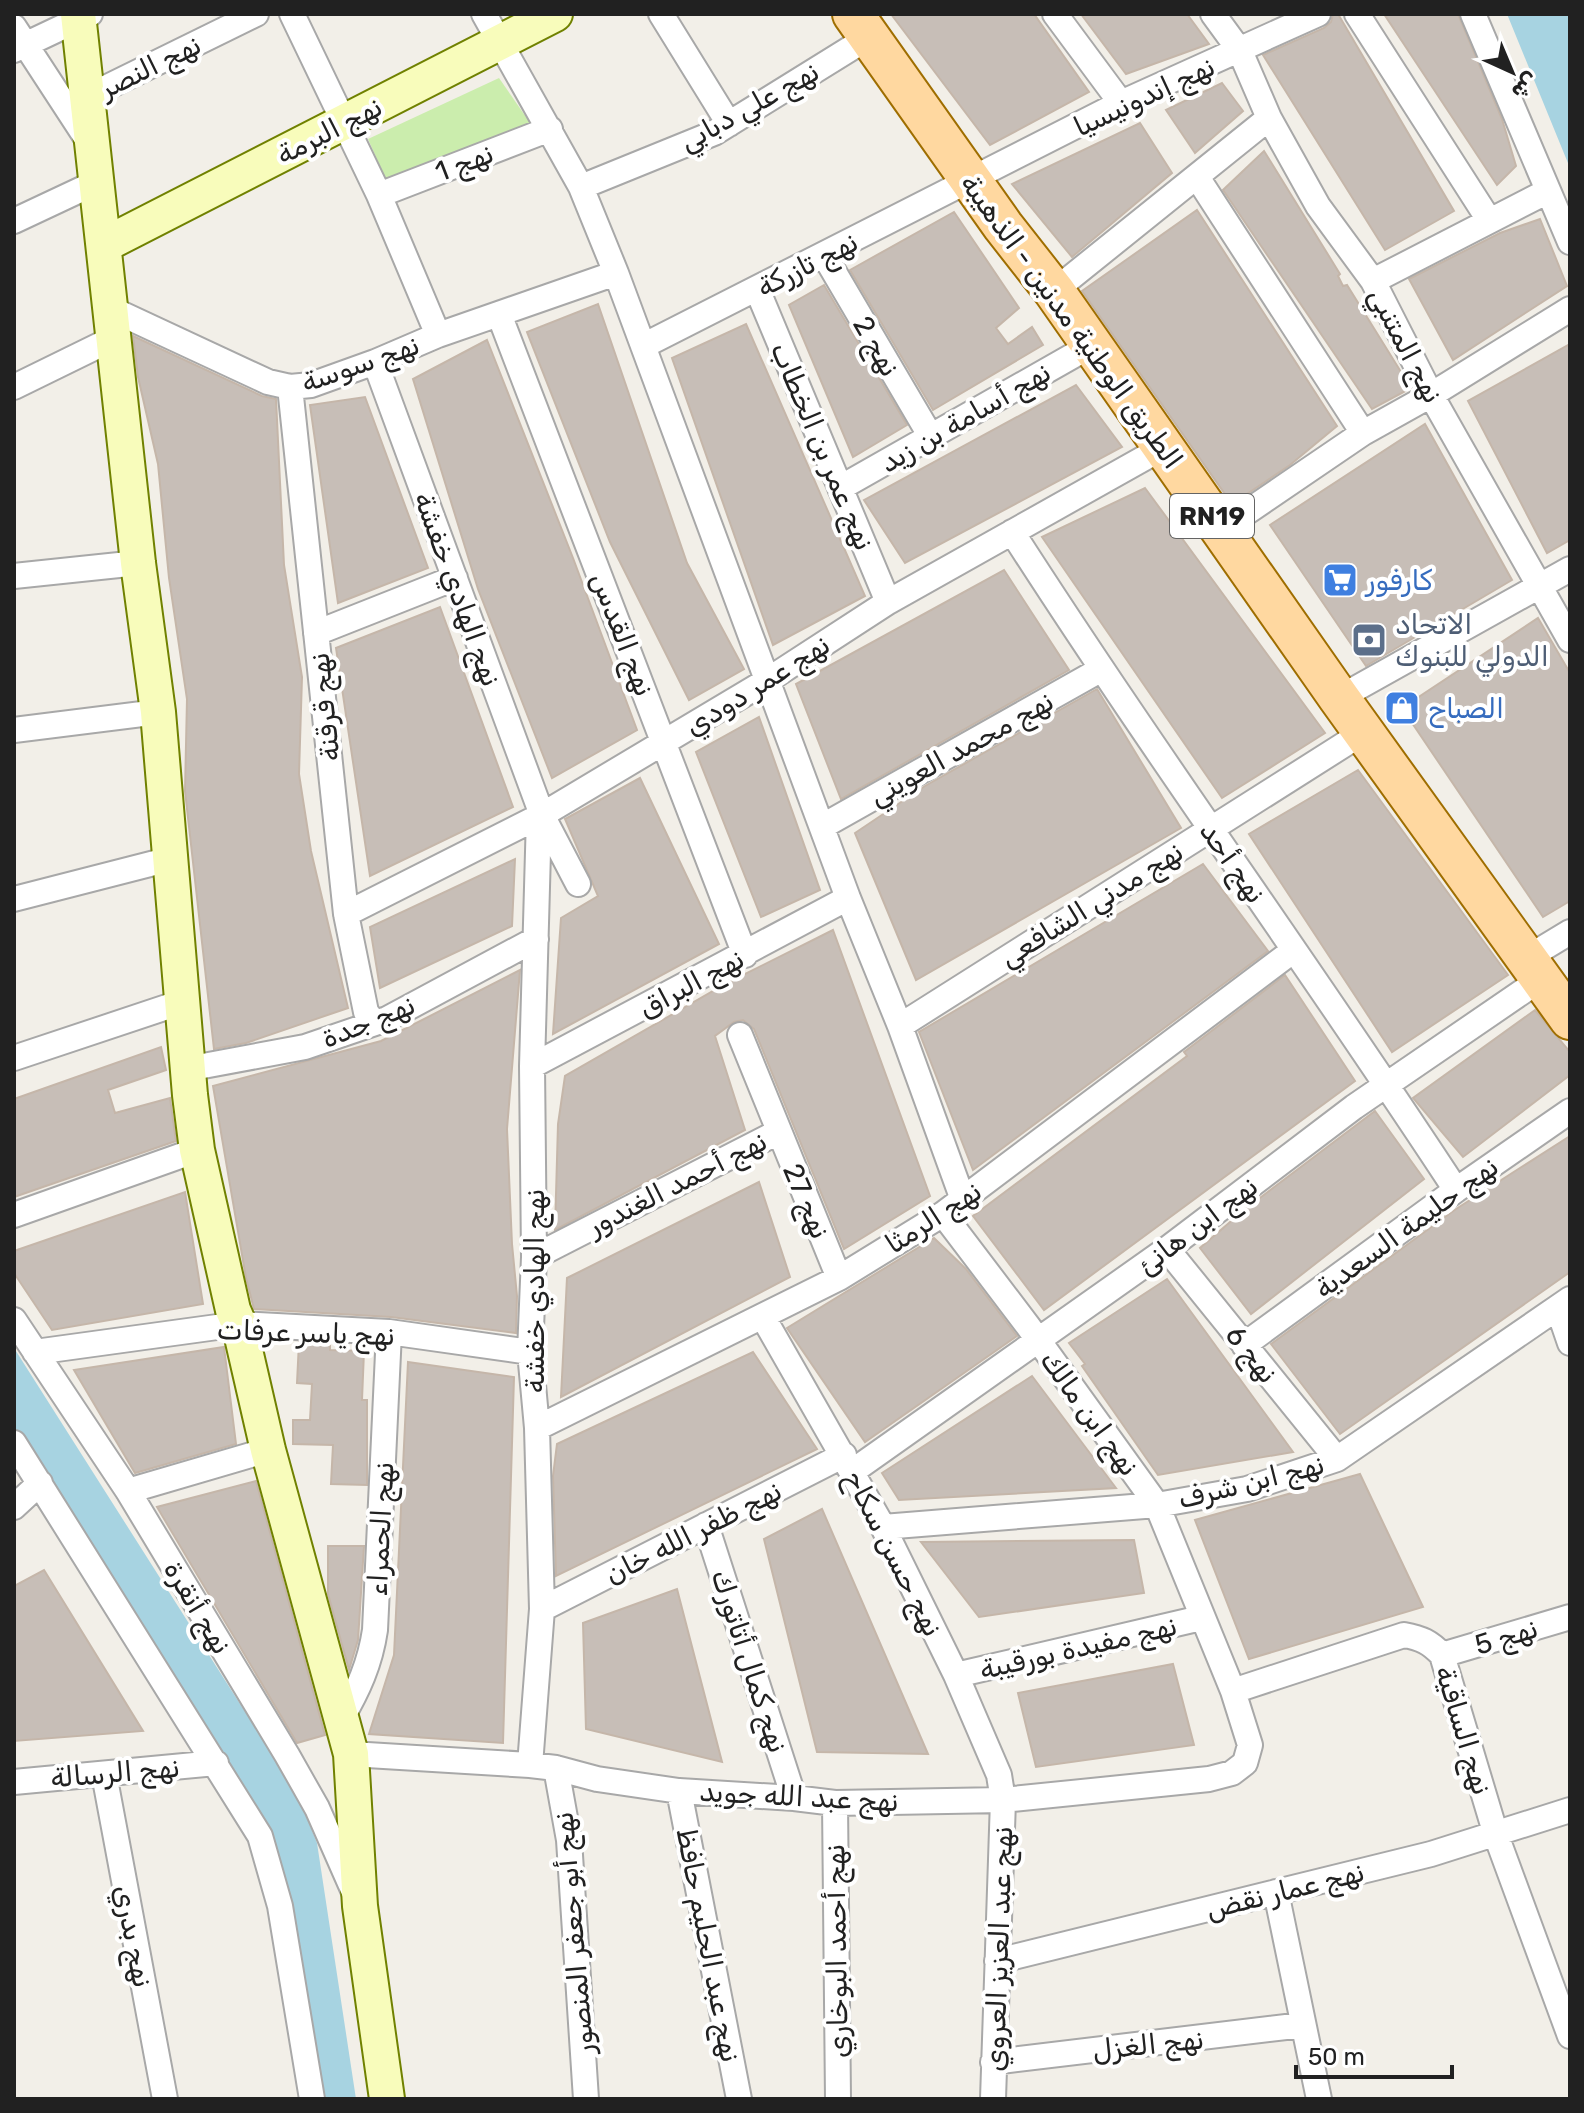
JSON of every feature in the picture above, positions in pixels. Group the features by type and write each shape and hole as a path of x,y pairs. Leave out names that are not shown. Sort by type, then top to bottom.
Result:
{"main road":[{"name":"نهج البرمة","path":"104,245 345,122 491,28 555,14"},
{"path":"82,16 87,97 111,323 158,712 187,1069 197,1150 268,1450 351,1754 360,1906 387,2099"},
{"name":"الطريق الوطنية مدنين - الذهيبة","path":"861,26 1054,291 1339,698 1570,1019"}],"street":[{"name":"نهج النصر","path":"87,97 256,14"},
{"path":"292,14 379,195 438,335"},
{"path":"661,14 729,124"},
{"path":"1055,14 1121,103"},
{"name":"نهج المتنبي","path":"1213,14 1240,51 1269,118 1318,206 1373,281 1431,395 1570,640"},
{"name":"نهج إندونيسيا","path":"971,181 1121,103 1318,14"},
{"path":"1357,14 1489,220"},
{"path":"1473,14 1570,242"},
{"path":"14,221 96,166 18,41 82,16"},
{"name":"نهج علي دبابي","path":"581,187 714,133 861,26"},
{"name":"نهج ابن مالك","path":"491,28 581,187 616,273 848,898 900,1026 953,1207 1038,1342 1157,1505 1233,1691 1250,1745 1245,1763"},
{"path":"1054,291 1269,118"},
{"name":"نهج 1","path":"379,195 550,129"},
{"path":"1197,177 1363,433"},
{"name":"نهج تازركة","path":"643,346 971,181"},
{"path":"1373,281 1548,191"},
{"name":"نهج 2","path":"824,255 931,437"},
{"name":"نهج سوسة","path":"111,323 268,382 290,387 311,385 438,335 616,273"},
{"name":"نهج عمر بن الخطاب","path":"757,289 888,602"},
{"path":"1222,529 1363,433 1570,309"},
{"name":"نهج القدس","path":"499,314 745,955"},
{"path":"14,387 111,323"},
{"name":"نهج أسامة بن زيد","path":"840,488 1090,346"},
{"name":"نهج الهادي خفشة","path":"375,362 541,815 532,1066 534,1257 530,1352 537,1428 542,1609 530,1765"},
{"name":"نهج قرقنة","path":"290,387 346,914 366,1012 375,1023"},
{"name":"نهج عمر دودي","path":"346,914 541,815 768,680 888,602 1164,447"},
{"name":"نهج أحد","path":"1012,532 1100,670 1456,1190"},
{"path":"14,576 138,563"},
{"path":"1339,698 1570,569"},
{"path":"316,633 455,578"},
{"name":"نهج محمد العويني","path":"823,826 1100,670"},
{"path":"14,730 158,712"},
{"name":"نهج مدني الشافعي","path":"900,1026 1364,732"},
{"path":"541,815 578,884"},
{"path":"14,899 170,859"},
{"name":"نهج البراق","path":"532,1066 848,898"},
{"name":"نهج ابن هانئ","path":"849,1463 1038,1342 1167,1249 1387,1085 1534,968 1570,932"},
{"name":"نهج جدة","path":"187,1069 305,1047 375,1023 536,939"},
{"name":"نهج الرمثا","path":"537,1428 839,1278 953,1207 1294,950"},
{"path":"14,1058 182,1002"},
{"name":"نهج 27","path":"740,1035 839,1278"},
{"name":"نهج حليمة السعدية","path":"1244,1345 1570,1111"},
{"name":"نهج أحمد الغندور","path":"534,1257 778,1132"},
{"path":"14,1215 197,1150"},
{"name":"نهج 6","path":"1167,1249 1337,1459"},
{"path":"1564,1304 1570,1343"},
{"name":"نهج ابن شرف","path":"883,1527 1157,1505 1247,1489 1337,1459 1564,1304"},
{"name":"نهج حسن سكاح","path":"763,1317 883,1527 956,1675 999,1775 1003,1800"},
{"name":"نهج أنقرة","path":"14,1320 128,1491 294,1768 317,1808 360,1906"},
{"name":"نهج ياسر عرفات","path":"35,1352 239,1324 389,1332 530,1352"},
{"name":"نهج الحمراء","path":"341,1719 361,1684 371,1657 375,1630 389,1332"},
{"path":"14,1443 260,1836 280,1906 312,2099"},
{"path":"128,1491 268,1450"},
{"name":"نهج ظفر الله خان","path":"542,1609 706,1525 849,1463"},
{"path":"14,1507 40,1483"},
{"name":"نهج كمال أتاتورك","path":"706,1525 794,1798"},
{"name":"نهج 5","path":"1442,1655 1570,1617"},
{"name":"نهج مفيدة بورقيبة","path":"956,1675 1201,1618"},
{"name":"نهج الساقية","path":"1233,1691 1404,1635 1423,1638 1442,1655 1496,1835 1570,2036"},
{"name":"نهج عبد الله جويد","path":"351,1754 530,1765 679,1791 835,1803 1003,1800 1209,1779 1232,1773 1245,1763"},
{"name":"نهج الرسالة","path":"14,1782 216,1763"},
{"name":"نهج أبو جعفر المنصور","path":"556,1768 569,1840 586,2099"},
{"name":"نهج بدري","path":"104,1774 165,2099"},
{"name":"نهج عبد الحليم حافظ","path":"679,1791 739,2099"},
{"name":"نهج عبد العزيز العروي","path":"993,2099 1003,1800"},
{"name":"نهج أحمد البوخاري","path":"835,1803 838,2099"},
{"name":"نهج عمار نقض","path":"997,1961 1496,1835 1570,1810"},
{"path":"1276,1892 1319,2099"},
{"name":"نهج الغزل","path":"993,2062 1303,2025"}],"green space":[{"path":"499,78 533,127 387,182 368,139"}],"water":[{"path":"1507,14 1570,14 1570,168"},
{"path":"14,1348 270,1751 306,1816 317,1843 356,2099 322,2099 280,1878 14,1431"}],"building":[{"path":"891,14 1034,14 1089,92 990,145"},
{"path":"1081,14 1187,14 1209,44 1126,74"},
{"path":"1333,14 1338,14 1454,211 1385,250 1263,55 1324,28 1331,22"},
{"path":"1384,14 1458,14 1502,119 1516,166 1497,185"},
{"path":"1222,83 1243,111 1195,153 1166,110"},
{"path":"1140,123 1172,173 1072,257 1012,184"},
{"path":"1264,151 1340,274 1338,276 1343,286 1347,285 1411,388 1372,409 1223,190"},
{"path":"1197,210 1337,426 1290,465 1232,504 1082,291"},
{"path":"954,212 1019,308 996,328 1008,344 1032,327 1043,345 933,410 850,270"},
{"path":"1540,219 1567,286 1453,360 1409,279 1500,233"},
{"path":"824,285 907,425 853,457 789,305"},
{"path":"598,304 687,563 744,669 689,700 610,542 527,332"},
{"path":"746,324 865,596 773,645 672,358"},
{"path":"133,336 262,396 276,399 284,565 302,677 299,774 311,851 348,1008 246,1043 214,1049 185,791 187,699 169,578 158,464 138,377"},
{"path":"487,340 637,730 552,778 478,589 413,379"},
{"path":"1570,344 1570,540 1547,553 1468,401"},
{"path":"1076,385 1122,447 905,563 864,500"},
{"path":"365,397 428,568 338,603 310,405"},
{"path":"1425,424 1512,580 1366,666 1270,525"},
{"path":"1145,488 1325,733 1222,798 1042,537"},
{"path":"1004,570 1069,670 841,799 796,684"},
{"path":"440,607 513,807 370,876 336,648"},
{"path":"1538,618 1570,673 1570,901 1543,917 1402,708"},
{"path":"1097,689 1181,828 916,980 855,833 925,786"},
{"path":"759,717 820,890 761,917 696,752"},
{"path":"1358,770 1508,975 1392,1052 1249,834"},
{"path":"640,778 719,944 553,1034 561,918 598,896 565,819"},
{"path":"515,859 512,926 380,988 370,927"},
{"path":"1203,864 1268,951 973,1170 919,1032"},
{"path":"833,930 930,1196 844,1249 754,1029 743,1020 734,1022 715,1036 745,1130 555,1230 558,1124 565,1076 727,983"},
{"path":"520,970 507,1129 517,1296 516,1333 391,1317 254,1309 213,1086 381,1041"},
{"path":"1285,975 1355,1081 1044,1310 973,1216 1187,1056 1184,1052"},
{"path":"1535,1010 1570,1052 1570,1075 1463,1157 1413,1098"},
{"path":"161,1047 166,1070 108,1090 115,1113 170,1098 176,1141 14,1197 14,1099"},
{"path":"1375,1111 1424,1179 1251,1314 1200,1248 1244,1210"},
{"path":"1570,1136 1570,1272 1340,1434 1271,1344 1456,1209"},
{"path":"759,1182 790,1277 561,1397 567,1278"},
{"path":"185,1192 203,1304 52,1330 14,1273 14,1251"},
{"path":"934,1238 966,1269 1017,1336 865,1442 787,1328"},
{"path":"1167,1279 1293,1452 1158,1475 1069,1343"},
{"path":"299,1342 330,1344 330,1350 364,1351 362,1400 367,1400 367,1485 331,1484 333,1445 293,1444 293,1420 310,1420 312,1384 297,1383"},
{"path":"224,1347 236,1444 135,1473 74,1370"},
{"path":"753,1352 817,1449 556,1576 553,1476 557,1444"},
{"path":"408,1362 514,1377 503,1743 369,1734 394,1655"},
{"path":"1032,1376 1116,1488 899,1500 882,1473"},
{"path":"1360,1474 1423,1607 1249,1659 1195,1520"},
{"path":"256,1481 325,1735 297,1743 157,1507"},
{"path":"822,1509 928,1754 817,1752 764,1539"},
{"path":"1134,1540 1144,1593 979,1617 921,1542"},
{"path":"328,1546 364,1546 358,1640 349,1670 328,1594"},
{"path":"44,1570 143,1731 14,1741 14,1586"},
{"path":"677,1589 722,1762 586,1729 583,1623"},
{"path":"1173,1664 1194,1745 1036,1767 1018,1693"}],"place":[{"name":"كارفور","path":"1340,580"},
{"name":"الاتحاد الدولي للبنوك","path":"1369,640"},
{"name":"الصباح","path":"1402,708"}]}
